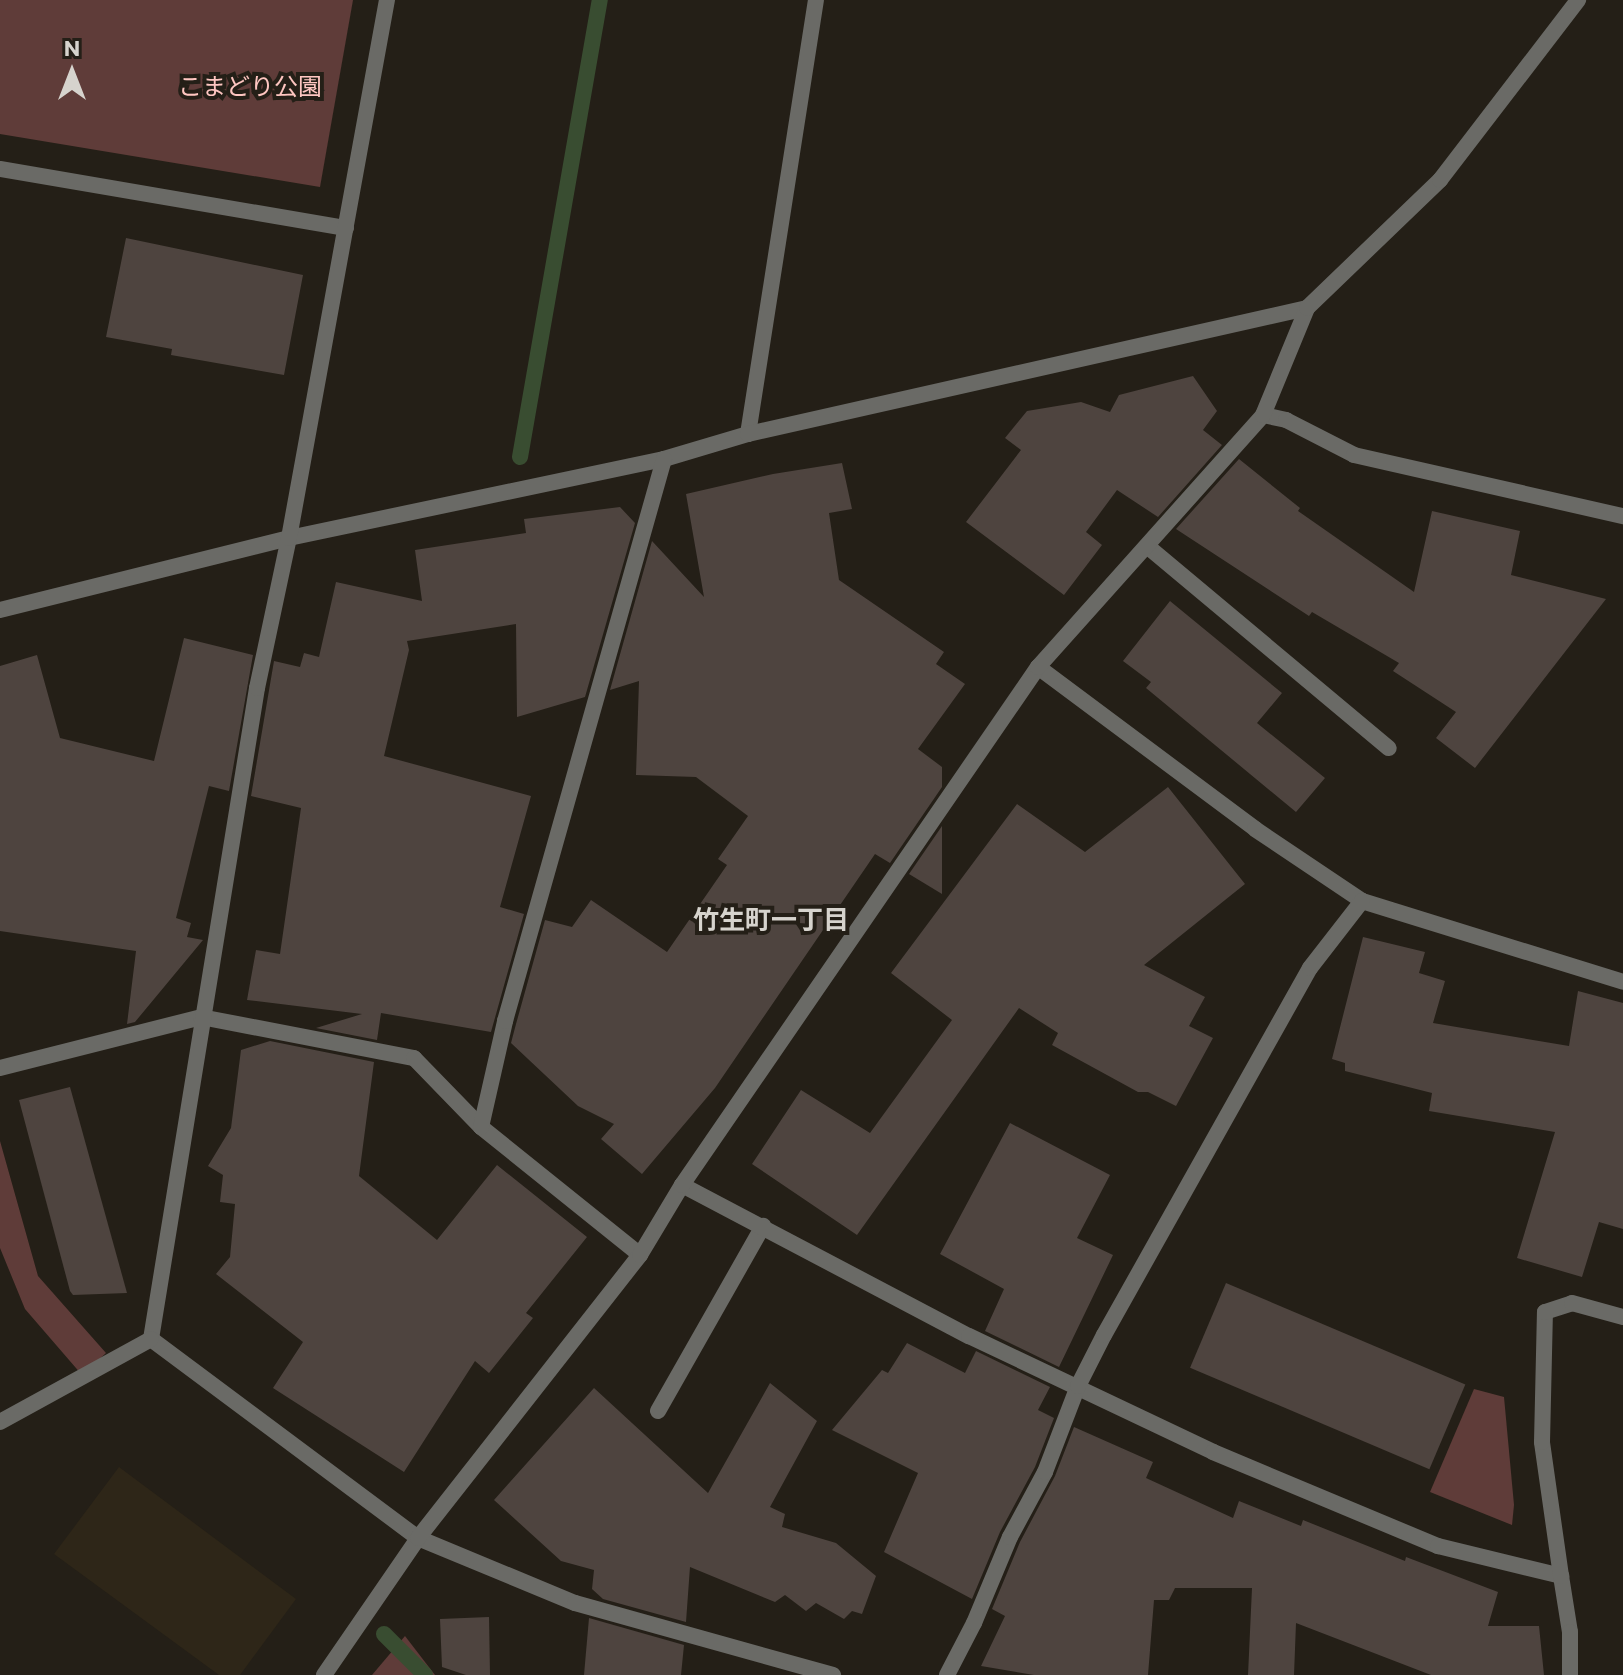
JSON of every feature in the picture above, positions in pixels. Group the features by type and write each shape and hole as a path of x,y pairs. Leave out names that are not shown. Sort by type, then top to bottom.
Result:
{"street":[{"path":"151,1339 257,688 289,538 387,0"},
{"path":"748,434 816,0"},
{"path":"324,1675 418,1538 640,1255 682,1185 1038,667 1263,415 1307,308 1440,180 1578,0"},
{"path":"0,169 346,228"},
{"path":"0,610 289,538 664,459 748,434 1307,308"},
{"path":"1263,415 1286,420 1354,455 1623,516"},
{"path":"481,1127 505,1021 664,459"},
{"path":"1147,546 1389,748"},
{"path":"1038,667 1255,829 1362,901 1623,982"},
{"path":"947,1675 1010,1537 1045,1472 1078,1386 1310,968 1362,901"},
{"path":"0,1068 201,1017 414,1058 481,1127 640,1255"},
{"path":"682,1185 969,1336 1213,1452 1438,1546 1561,1576"},
{"path":"658,1411 763,1226"},
{"path":"1570,1675 1570,1632 1542,1442 1545,1312 1572,1303 1623,1317"},
{"path":"0,1422 151,1339"},
{"path":"151,1339 418,1538 575,1603 833,1675"}],"shaded area":[{"path":"119,1467 296,1599 240,1675 219,1675 54,1554"}],"green space":[{"name":"こまどり公園","path":"0,0 353,0 320,187 0,134"},
{"path":"0,1141 38,1276 106,1353 82,1375 25,1309 0,1248"},
{"path":"1474,1389 1504,1397 1514,1505 1512,1525 1430,1492"},
{"path":"405,1636 435,1675 372,1675"}],"building":[{"path":"126,238 303,275 284,375 171,355 172,349 106,337"},
{"path":"1193,376 1217,411 1203,430 1222,445 1158,517 1117,490 1086,532 1102,545 1064,595 966,522 1021,450 1005,438 1027,411 1081,402 1110,412 1119,395"},
{"path":"1239,459 1300,508 1298,511 1414,592 1432,511 1520,531 1511,575 1606,599 1475,768 1436,738 1456,712 1393,671 1399,663 1312,612 1309,616 1176,529"},
{"path":"842,463 852,509 829,513 839,580 944,652 936,664 965,684 918,749 942,767 942,787 890,863 875,854 715,1088 642,1174 601,1139 614,1124 578,1106 511,1043 545,920 572,927 591,900 667,952 727,865 718,859 748,816 696,777 636,775 639,681 610,690 652,541 704,597 686,494 773,474"},
{"path":"620,507 635,523 585,697 517,717 516,624 407,641 409,650 384,756 531,796 500,907 524,914 491,1032 381,1013 377,1040 316,1028 362,1014 247,1000 256,950 280,954 301,808 251,796 274,661 300,667 304,653 319,657 336,582 422,601 415,550 526,533 524,519"},
{"path":"1170,601 1282,693 1257,723 1325,778 1296,812 1146,688 1151,682 1123,661"},
{"path":"184,638 253,655 229,791 209,786 176,918 191,923 187,937 203,940 135,1022 127,1024 136,951 0,931 0,666 37,655 60,738 154,761"},
{"path":"1168,787 1245,884 1144,965 1205,997 1189,1026 1213,1038 1176,1106 1148,1092 1138,1092 1052,1045 1058,1033 1019,1008 857,1235 752,1164 801,1090 870,1133 952,1020 891,973 1017,804 1085,852"},
{"path":"942,826 942,894 909,874"},
{"path":"1363,937 1425,952 1419,973 1445,981 1433,1023 1569,1046 1578,991 1623,1003 1623,1229 1599,1222 1582,1277 1517,1258 1555,1132 1429,1111 1432,1093 1345,1071 1345,1063 1332,1059"},
{"path":"270,1041 374,1062 359,1176 437,1240 497,1165 587,1237 526,1313 533,1318 489,1373 475,1361 404,1472 273,1388 303,1342 216,1274 230,1257 235,1204 220,1202 223,1175 208,1166 231,1128 241,1050"},
{"path":"70,1087 127,1293 73,1295 70,1291 19,1100"},
{"path":"1010,1123 1110,1175 1077,1238 1113,1255 1059,1367 985,1331 1004,1289 940,1254"},
{"path":"1226,1283 1465,1385 1429,1469 1190,1368"},
{"path":"907,1343 965,1373 976,1351 1050,1387 1038,1410 1054,1418 1035,1467 1000,1532 972,1599 884,1552 918,1473 832,1430 882,1370 888,1373"},
{"path":"770,1383 817,1421 770,1507 785,1514 782,1527 836,1543 876,1576 862,1614 852,1611 844,1619 816,1603 806,1611 785,1595 775,1602 690,1567 686,1622 603,1599 592,1589 594,1570 561,1561 494,1500 594,1388 708,1493"},
{"path":"1074,1427 1153,1462 1146,1478 1233,1518 1239,1501 1301,1526 1303,1520 1405,1561 1406,1557 1498,1592 1488,1626 1539,1626 1544,1675 1431,1675 1296,1623 1294,1675 1248,1675 1252,1588 1175,1588 1169,1600 1154,1600 1148,1675 1034,1675 981,1666 1005,1616 992,1609 1020,1542 1055,1476"},
{"path":"489,1617 490,1675 466,1675 442,1667 440,1619"},
{"path":"589,1618 684,1645 681,1675 584,1675"}],"waterway":[{"path":"520,457 600,0"},
{"path":"384,1634 425,1675"}],"district":[{"name":"竹生町一丁目","path":"771,919"}]}
